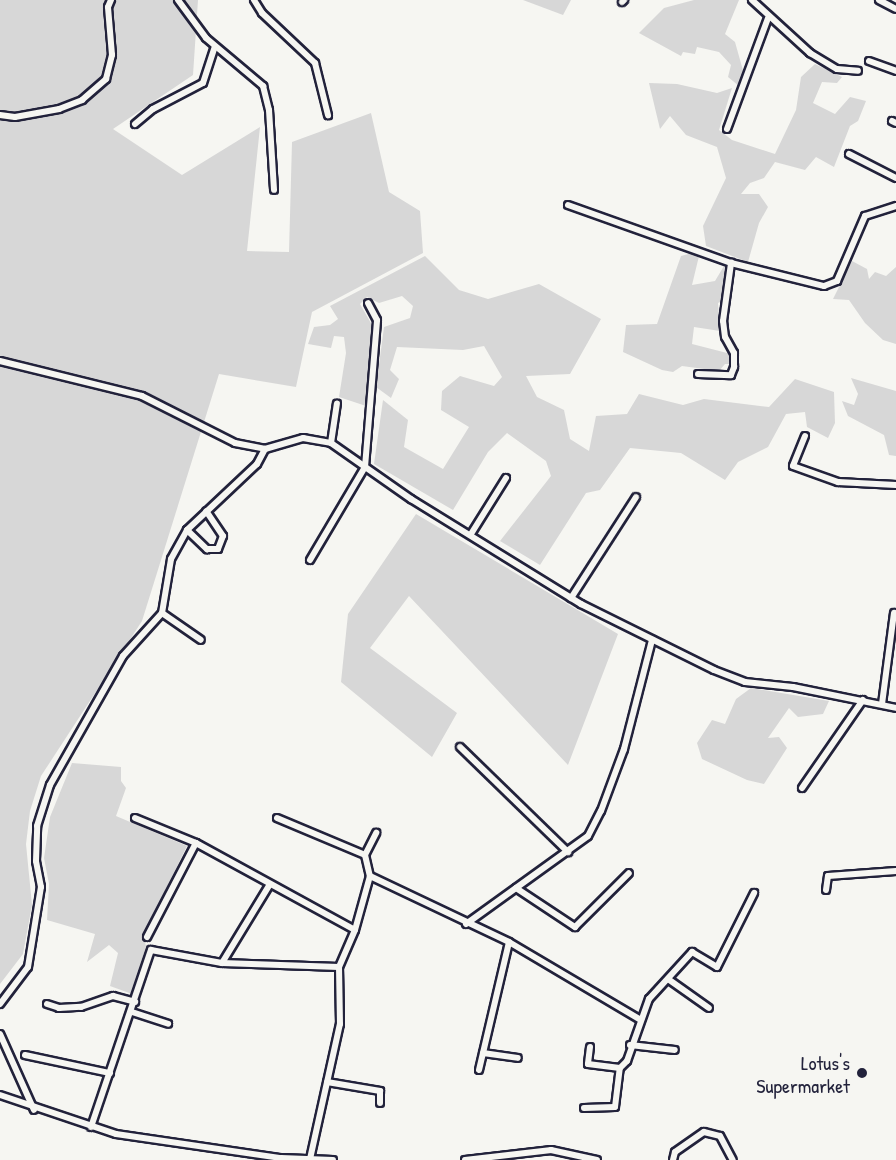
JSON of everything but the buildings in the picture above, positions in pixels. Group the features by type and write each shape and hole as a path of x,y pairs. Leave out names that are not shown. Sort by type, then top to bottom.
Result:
{"street":[{"path":"0,115 15,117 59,109 82,100 106,79 112,55 108,7 111,0"},
{"path":"178,0 215,47 263,86 269,110 274,190"},
{"path":"254,0 262,13 315,63 328,115"},
{"path":"752,0 768,18 837,69 858,71"},
{"path":"879,0 896,9"},
{"path":"727,129 768,18"},
{"path":"135,124 153,109 203,83 215,47"},
{"path":"869,61 896,71"},
{"path":"849,154 896,178"},
{"path":"568,205 731,263 824,286 837,281 865,216 896,206"},
{"path":"698,374 731,375 734,368 734,353 725,337 723,321 731,263"},
{"path":"310,560 365,466 377,320 368,303"},
{"path":"0,361 142,396 234,443 265,449 303,438 331,443 572,598 652,640 745,681 863,700 896,708"},
{"path":"331,443 336,403"},
{"path":"805,436 793,466 838,482 896,485"},
{"path":"0,1004 28,967 41,887 36,861 37,826 50,785 123,656 162,613 171,559 187,530 256,464 265,449"},
{"path":"471,534 506,478"},
{"path":"572,598 636,497"},
{"path":"187,530 207,549 218,549 223,536 206,511"},
{"path":"162,613 201,640"},
{"path":"882,704 894,613"},
{"path":"466,924 588,836 602,812 624,749 652,640"},
{"path":"802,788 863,700"},
{"path":"460,747 568,852"},
{"path":"135,818 196,843 355,930"},
{"path":"277,818 365,855"},
{"path":"310,1159 340,1024 339,967 355,930 370,876 365,855 376,833"},
{"path":"147,937 196,843"},
{"path":"826,890 828,876 896,871"},
{"path":"516,888 575,927 629,873"},
{"path":"370,876 466,924 509,942 639,1019"},
{"path":"222,963 270,884"},
{"path":"584,1108 615,1107 620,1068 627,1061 639,1019 649,999 692,952 717,967 754,893"},
{"path":"479,1070 509,942"},
{"path":"92,1127 151,950 222,963 339,967"},
{"path":"669,979 709,1008"},
{"path":"47,1004 59,1008 81,1007 113,996 135,1002"},
{"path":"132,1012 168,1024"},
{"path":"0,1034 34,1110"},
{"path":"630,1045 675,1050"},
{"path":"590,1047 588,1064 620,1068"},
{"path":"483,1053 518,1058"},
{"path":"26,1055 110,1073"},
{"path":"327,1082 381,1091 380,1103"},
{"path":"0,1095 34,1110 92,1127 269,1156 333,1160"},
{"path":"673,1160 675,1152 704,1132 720,1136 733,1160"},
{"path":"465,1160 551,1150 597,1160"}],"shaded area":[{"path":"0,0 198,0 193,75 113,129 182,175 260,127 247,251 289,252 292,142 371,113 389,192 420,211 423,253 312,312 296,387 219,374 142,621 41,776 30,811 26,844 32,905 23,954 0,984"},
{"path":"523,0 571,0 563,15"},
{"path":"694,0 739,0 725,34 735,42 744,74 739,86 728,77 731,65 719,52 697,47 695,54 683,52 681,56 639,33 664,8"},
{"path":"815,64 842,77 837,83 822,82 813,103 835,114 850,97 866,101 858,121 850,126 834,167 816,157 805,170 775,162 764,178 750,183 741,194 759,194 768,207 759,223 748,262 706,246 703,226 726,178 717,147 686,135 670,116 660,129 649,83 677,84 717,93 732,88 719,130 732,140 775,154 796,110 801,77"},
{"path":"692,253 699,256 692,285 715,281 724,266 727,269 722,301 718,303 720,331 694,327 692,344 731,354 732,364 725,364 719,371 682,366 673,372 662,370 623,352 626,325 657,324 681,256"},
{"path":"425,256 459,290 488,299 539,284 601,319 570,374 526,376 537,397 564,410 570,439 589,451 596,416 627,414 639,394 683,405 704,399 769,407 795,379 834,392 835,423 828,438 807,427 805,412 786,414 768,447 738,462 725,480 681,453 630,448 600,490 586,493 540,565 500,541 551,476 546,461 507,433 488,452 453,510 374,464 383,400 408,420 404,447 443,469 469,427 441,410 442,391 460,376 494,386 502,377 484,346 463,350 397,347 390,370 399,379 391,398 376,387 384,327 410,318 413,306 402,296 379,303 367,297 360,304 372,325 366,406 339,397 346,353 344,337 334,336 331,348 308,344 314,327 330,325 338,319 330,306"},
{"path":"852,261 867,269 869,279 875,272 886,276 896,267 896,344 883,340 865,323 849,300 833,299"},
{"path":"851,378 896,391 896,456 889,455 884,435 848,416 842,401 854,405 858,394"},
{"path":"416,514 618,634 568,765 409,596 370,648 457,713 432,757 341,682 348,614"},
{"path":"751,688 829,701 823,714 798,717 789,708 768,738 779,737 787,748 764,784 747,780 702,759 697,743 712,720 725,724 736,699"},
{"path":"72,763 121,767 121,781 126,788 116,816 187,846 143,935 146,946 132,994 110,986 118,953 109,945 87,962 95,934 47,920 49,884 44,858 50,817"}],"place":[{"name":"Lotus's Supermarket","path":"862,1073"}]}
